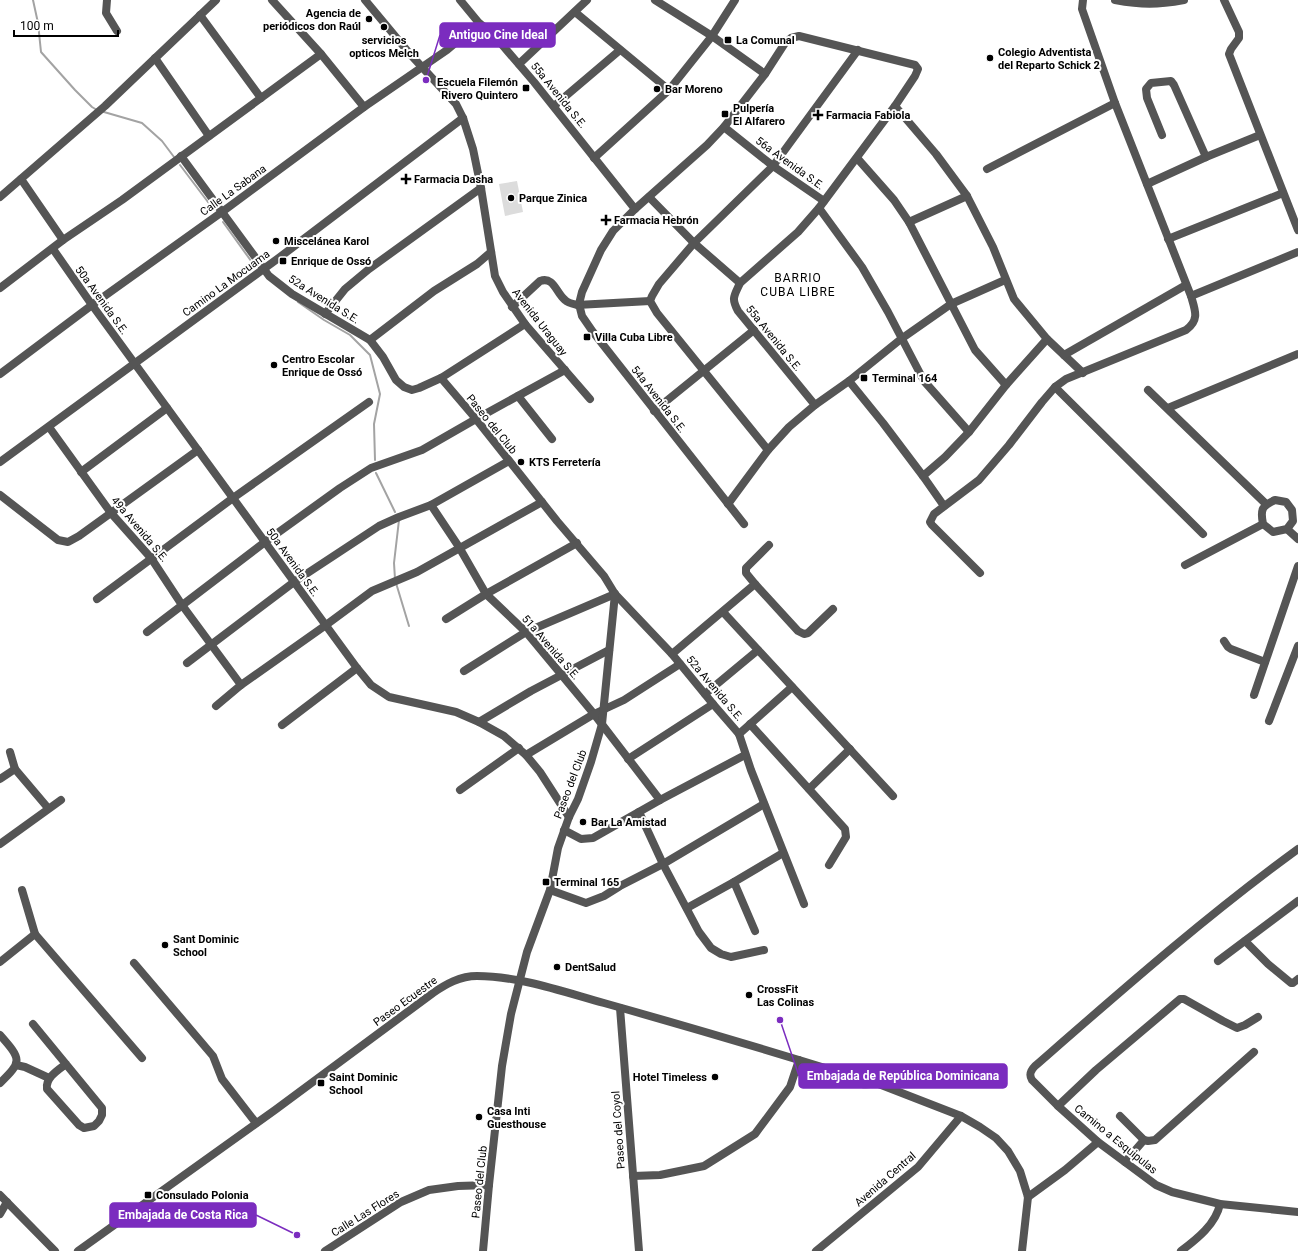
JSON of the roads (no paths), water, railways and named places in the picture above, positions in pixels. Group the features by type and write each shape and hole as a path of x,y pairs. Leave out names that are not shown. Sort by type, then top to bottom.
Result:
{"street":[{"path":"107,0 106,13 118,31"},
{"path":"0,197 105,106 216,0"},
{"path":"272,0 321,54 364,107"},
{"name":"Avenida Uraguay","path":"365,0 456,104 463,118 473,149 496,276 503,292 525,324 590,399"},
{"name":"55a Avenida S.E.","path":"460,0 479,23 492,33 519,64 635,209"},
{"path":"519,64 587,0"},
{"path":"594,158 669,90 712,36 735,0"},
{"path":"980,573 932,525 930,522 934,514 979,480 1055,387 1066,379 1186,330 1192,326 1195,320 1196,312 1191,296 1115,103 1082,9 1083,0"},
{"path":"1115,0 1138,4 1164,4 1184,0"},
{"path":"1224,0 1239,32 1239,38 1229,54 1298,230"},
{"path":"657,1 712,36 766,74"},
{"path":"575,12 669,90"},
{"path":"200,15 261,98"},
{"name":"Calle La Sabana","path":"0,374 92,305 222,212 364,107 447,50 479,23"},
{"path":"579,304 582,292 601,250 613,231 635,209 707,145 724,127 766,74 785,43 791,38 798,36 858,50 915,65 918,69 895,106 819,208 798,232 740,283 694,243 649,197"},
{"path":"554,106 620,50"},
{"path":"650,301 659,284 694,243 773,166 858,50"},
{"path":"0,288 63,240 122,200 321,54"},
{"path":"155,58 209,136"},
{"path":"1162,135 1147,98 1146,89 1151,83 1171,81 1206,157"},
{"path":"986,170 1115,103"},
{"path":"895,106 936,154 967,196 993,247 1005,280 1014,299 1047,339 1083,373"},
{"name":"Camino La Mocuama","path":"0,462 264,269 463,118"},
{"name":"56a Avenida S.E.","path":"724,127 773,166 824,201"},
{"path":"1147,184 1206,157 1260,135"},
{"name":"52a Avenida S.E.","path":"181,156 269,276 292,294 370,340 383,357 396,380 404,387 412,390 441,378 525,324"},
{"path":"857,158 894,200 909,222 975,350 1006,385"},
{"path":"21,179 63,240"},
{"path":"325,314 345,289 369,269 481,188"},
{"path":"1168,239 1283,192"},
{"path":"909,222 967,196"},
{"path":"819,208 862,267 888,312 924,381 969,432"},
{"name":"50a Avenida S.E.","path":"53,249 167,408 371,685 389,697 456,712 479,722 504,736 519,748 540,772 569,817"},
{"path":"370,340 434,291 477,264 491,252"},
{"path":"1191,296 1298,252"},
{"path":"512,307 540,281 545,279 550,281 566,301 577,305 650,301"},
{"path":"728,504 768,450 789,427 815,405 849,381 901,339 951,304 1005,280"},
{"name":"55a Avenida S.E.","path":"740,283 733,301 738,311 815,405"},
{"path":"1064,355 1186,285"},
{"path":"650,301 657,313 768,450"},
{"name":"54a Avenida S.E.","path":"579,304 582,316 593,332 744,524"},
{"path":"654,411 754,330"},
{"path":"923,476 945,457 969,432 1006,385 1047,339"},
{"path":"1168,408 1298,354"},
{"path":"147,632 265,542 340,488 372,468 422,450 564,370"},
{"name":"Paseo del Club","path":"441,378 604,576 615,594 602,724 591,762 558,848 550,890 527,952 511,1014 502,1066 483,1251"},
{"path":"849,381 883,423 944,506"},
{"path":"1055,387 1203,534"},
{"path":"1148,390 1266,504"},
{"path":"518,396 552,439"},
{"path":"97,599 233,498 369,402"},
{"path":"81,472 167,408"},
{"name":"49a Avenida S.E.","path":"49,427 111,513 152,558 182,605 241,685"},
{"path":"0,495 58,540 68,542 79,536 198,450"},
{"path":"187,663 294,582 379,526 431,505 509,461"},
{"path":"1275,500 1286,502 1295,509 1293,521 1287,529 1273,532 1262,524 1261,514 1266,504 1275,500"},
{"path":"216,706 241,685 372,591 417,572 459,547 542,502"},
{"name":"51a Avenida S.E.","path":"431,505 459,547 486,594 526,632 602,724 660,800"},
{"path":"1185,565 1262,524"},
{"path":"1287,529 1298,540"},
{"path":"446,619 486,594 577,543"},
{"path":"768,545 746,568 746,573 798,631 804,634 808,632 833,609"},
{"path":"1254,695 1298,566"},
{"path":"672,654 755,584"},
{"path":"464,671 526,632 615,594"},
{"name":"52a Avenida S.E.","path":"615,594 672,654 739,734 745,755 804,904"},
{"path":"723,612 893,796"},
{"path":"1224,641 1231,649 1265,662"},
{"path":"1269,722 1298,646"},
{"path":"479,722 530,691 609,650"},
{"path":"705,694 758,650"},
{"path":"526,755 594,714 624,700 680,664"},
{"path":"282,725 358,668"},
{"path":"739,734 792,687"},
{"path":"628,759 713,704"},
{"path":"750,724 845,829 846,837 829,865"},
{"path":"460,790 519,748"},
{"path":"809,789 850,749"},
{"path":"10,752 15,769 48,808"},
{"path":"564,830 581,840 593,838 660,800 745,755"},
{"path":"0,779 15,769"},
{"path":"0,844 61,800"},
{"path":"550,890 586,902 604,896 620,886 664,864 764,804"},
{"path":"639,812 699,932 711,948 721,954 731,956 764,950"},
{"name":"Camino a Esquipulas","path":"1298,849 1170,948 1035,1066 1030,1073 1032,1080 1098,1142 1156,1185 1172,1192 1220,1204 1298,1212"},
{"path":"687,908 783,853"},
{"path":"734,882 755,931"},
{"path":"22,890 35,934 142,1058"},
{"path":"1218,962 1298,901"},
{"path":"0,962 35,934"},
{"path":"1245,941 1290,983 1293,983 1298,979"},
{"path":"134,963 213,1056 222,1079 256,1123"},
{"name":"Paseo Ecuestre","path":"78,1251 444,985 459,979 477,976 519,980 848,1075 865,1075 870,1077 876,1083 961,1116 980,1126 996,1138 1008,1151 1020,1171 1028,1197"},
{"path":"1058,1106 1102,1065 1180,999 1184,999 1237,1028 1258,1017"},
{"name":"Paseo del Coyol","path":"620,1008 639,1251"},
{"path":"33,1024 66,1064 102,1108 102,1115 94,1126 84,1128 78,1125 49,1093 46,1085 49,1078 66,1064"},
{"path":"0,1035 16,1055 16,1065 0,1083"},
{"path":"1120,1116 1144,1140 1155,1140 1254,1052"},
{"path":"633,1176 660,1175 704,1166 755,1134 790,1087 799,1060"},
{"path":"16,1065 49,1078"},
{"name":"Avenida Central","path":"816,1251 918,1167 961,1116"},
{"path":"1125,1162 1144,1140"},
{"path":"1022,1251 1028,1197 1065,1170 1098,1142"},
{"name":"Calle Las Flores","path":"325,1251 400,1202 429,1190 458,1186 489,1185"},
{"path":"0,1195 55,1251"},
{"path":"0,1214 7,1202"},
{"path":"1181,1251 1207,1228 1218,1212 1220,1204"}],"waterway":[{"path":"33,0 38,23 41,52 75,90 97,110"},
{"path":"104,112 142,123 162,141 174,157"},
{"path":"180,165 214,210"},
{"path":"223,222 254,265"},
{"path":"298,302 324,320 350,335 370,355 380,394 374,424 375,460"},
{"path":"376,473 395,512"},
{"path":"395,579 394,563 399,520"},
{"path":"396,583 409,626"}],"place":[{"name":"Agencia de periódicos don Raúl","path":"369,19"},
{"name":"servicios opticos Melch","path":"384,27"},
{"name":"La Comunal","path":"728,40"},
{"name":"Colegio Adventista del Reparto Schick 2","path":"990,58"},
{"name":"Antiguo Cine Ideal","path":"426,80"},
{"name":"Escuela Filemón Rivero Quintero","path":"526,88"},
{"name":"Bar Moreno","path":"657,89"},
{"name":"Pulpería El Alfarero","path":"725,114"},
{"name":"Farmacia Fabiola","path":"818,115"},
{"name":"Farmacia Dasha","path":"406,179"},
{"name":"Parque Zinica","path":"511,198"},
{"name":"Farmacia Hebrón","path":"606,220"},
{"name":"Miscelánea Karol","path":"276,241"},
{"name":"Enrique de Ossó","path":"283,261"},
{"name":"Villa Cuba Libre","path":"587,337"},
{"name":"Centro Escolar Enrique de Ossó","path":"274,365"},
{"name":"Terminal 164","path":"864,378"},
{"name":"KTS Ferretería","path":"521,462"},
{"name":"Bar La Amistad","path":"583,822"},
{"name":"Terminal 165","path":"546,882"},
{"name":"Sant Dominic School","path":"165,945"},
{"name":"DentSalud","path":"557,967"},
{"name":"CrossFit Las Colinas","path":"749,995"},
{"name":"Embajada de República Dominicana","path":"780,1020"},
{"name":"Hotel Timeless","path":"715,1077"},
{"name":"Saint Dominic School","path":"321,1083"},
{"name":"Casa Inti Guesthouse","path":"479,1117"},
{"name":"Consulado Polonia","path":"148,1195"},
{"name":"Embajada de Costa Rica","path":"297,1235"}],"district":[{"name":"BARRIO CUBA LIBRE","path":"798,285"}]}
